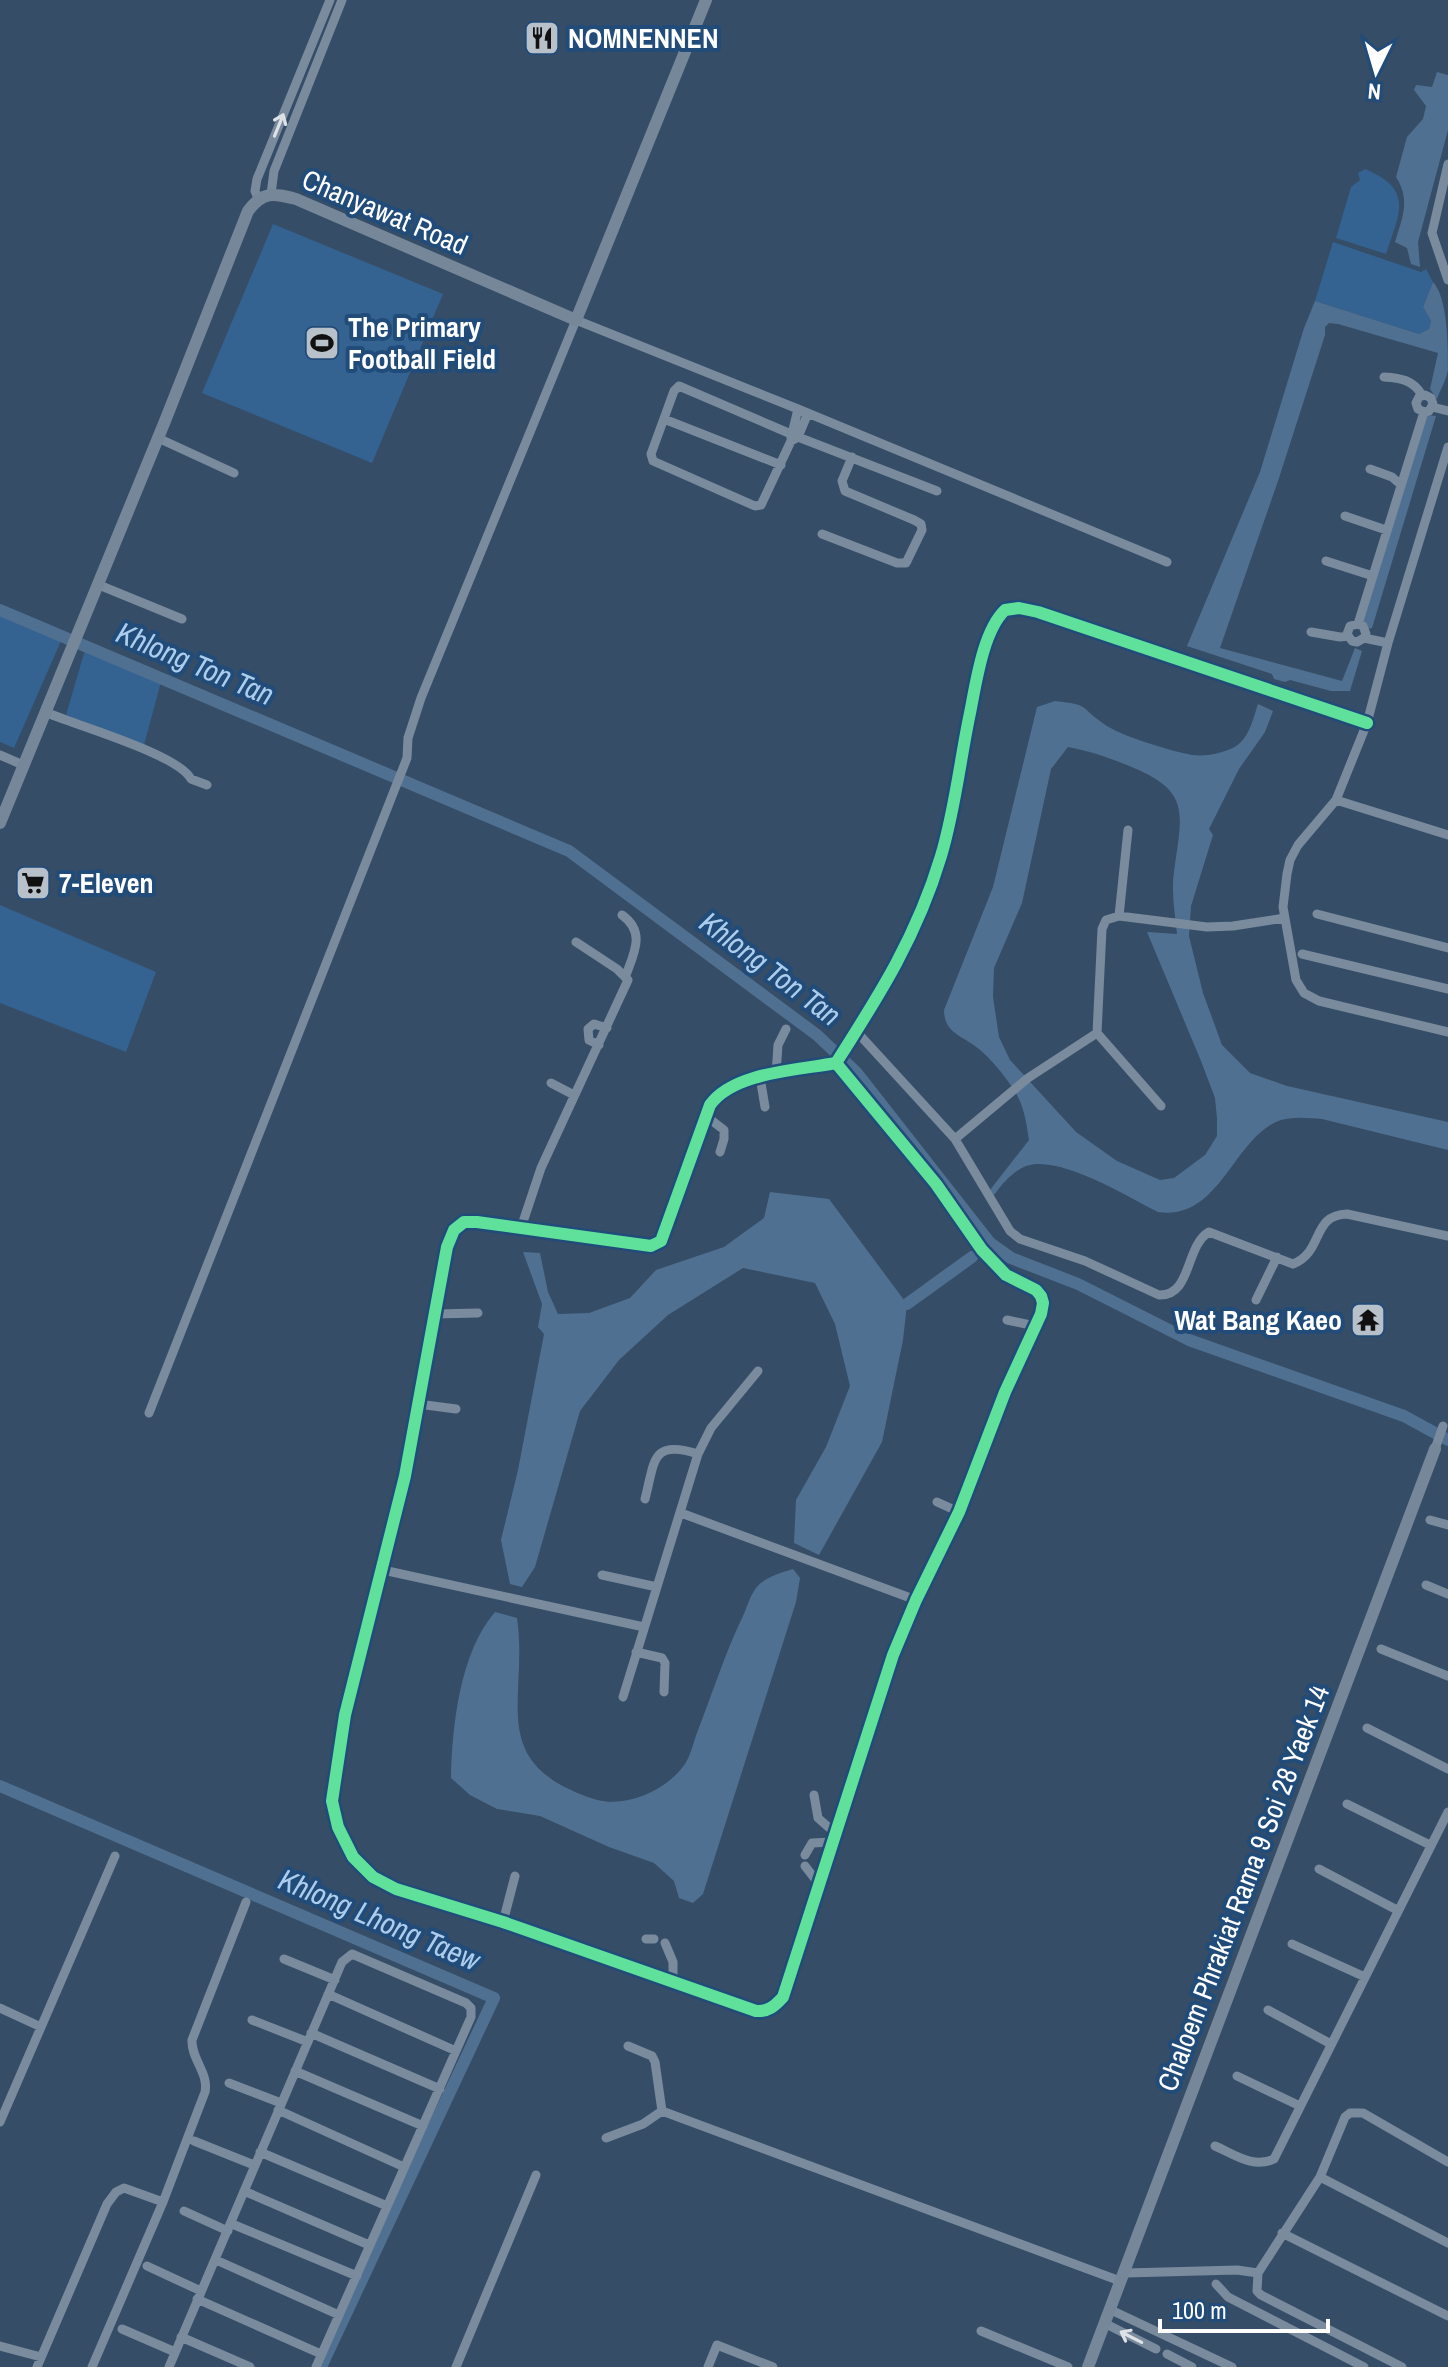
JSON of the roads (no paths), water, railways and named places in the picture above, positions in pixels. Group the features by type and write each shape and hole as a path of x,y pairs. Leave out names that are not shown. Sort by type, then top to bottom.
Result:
{"main road":[{"path":"576,320 706,0"},
{"name":"Chanyawat Road","path":"0,823 248,211 258,198 271,194 296,199 576,320"},
{"name":"Chaloem Phrakiat Rama 9 Soi 28 Yaek 14","path":"1088,2367 1435,1449"}],"street":[{"path":"258,198 255,191 257,179 330,0"},
{"path":"271,194 274,171 342,0"},
{"path":"1448,164 1432,233 1448,280"},
{"path":"149,1413 407,758 408,738 421,698 576,320 1167,562"},
{"path":"1384,377 1414,384 1422,395 1417,399 1416,406 1448,411"},
{"path":"803,411 793,437 781,465 763,503 755,506 653,461 651,454 674,391 679,386 793,437 937,491"},
{"path":"1358,624 1386,530 1428,410"},
{"path":"664,419 781,465"},
{"path":"158,438 234,473"},
{"path":"1448,447 1367,723 1336,800 1298,845 1290,860 1283,907 1296,980 1304,993 1319,1001 1448,1032"},
{"path":"822,534 897,563 906,563 922,530 921,524 914,520 845,491 842,481 852,457"},
{"path":"1370,469 1392,477 1401,485"},
{"path":"1345,516 1386,530"},
{"path":"1326,561 1373,576"},
{"path":"99,585 182,619"},
{"path":"838,1060 936,1184 982,1250 1006,1275 1036,1290 1041,1296 1041,1314 1005,1392 959,1512 893,1655 783,1997 765,2012 673,1983 503,1922 396,1889 373,1877 353,1857 338,1827 332,1801 345,1715 383,1570 447,1247 454,1230 464,1222 651,1246 661,1241 706,1116 718,1094 732,1085 760,1077 838,1060 896,967 927,896 941,856 975,688 992,625 1005,610 1019,608 1038,612 1367,723"},
{"path":"1348,636 1350,626 1358,624 1365,629 1364,638"},
{"path":"1311,632 1348,636 1357,642 1364,638 1388,643"},
{"path":"45,712 166,759 186,770 191,779 207,785"},
{"path":"0,755 23,765"},
{"path":"1336,800 1448,835"},
{"path":"1119,916 1128,830"},
{"path":"1317,914 1448,948"},
{"path":"521,1228 541,1168 627,983 626,975 638,937 634,926 622,915"},
{"path":"1161,1106 1097,1033 1102,929 1106,920 1119,916 1207,927 1285,918"},
{"path":"576,942 626,975"},
{"path":"1302,954 1448,989"},
{"path":"599,1045 589,1040 588,1029 594,1024 607,1028"},
{"path":"776,1074 778,1045 786,1029"},
{"path":"955,1139 1028,1078 1097,1033"},
{"path":"854,1035 955,1139 1010,1231 1020,1239 1085,1261 1159,1295 1169,1295 1178,1290 1199,1237 1209,1232 1293,1264 1308,1254 1326,1221 1334,1214 1347,1214 1448,1236"},
{"path":"760,1077 765,1107"},
{"path":"551,1083 574,1095"},
{"path":"706,1116 724,1130 720,1152"},
{"path":"1256,1300 1277,1257"},
{"path":"435,1314 478,1313"},
{"path":"1007,1320 1035,1326"},
{"path":"623,1697 698,1454 711,1428 758,1371"},
{"path":"418,1404 456,1409"},
{"name":"Chaloem Phrakiat Rama 9 Soi 28 Yaek 14","path":"1435,1449 1443,1426"},
{"path":"645,1499 655,1460 662,1452 678,1448 698,1454"},
{"path":"937,1502 959,1512"},
{"path":"681,1513 916,1600"},
{"path":"1430,1520 1448,1525"},
{"path":"383,1570 644,1627"},
{"path":"602,1575 657,1587"},
{"path":"1426,1585 1448,1594"},
{"path":"1381,1649 1448,1676"},
{"path":"636,1652 662,1658 665,1663 664,1692"},
{"path":"1367,1728 1448,1769"},
{"path":"814,1795 818,1818 834,1837"},
{"path":"1347,1804 1430,1845"},
{"path":"1215,2146 1254,2163 1274,2159 1448,1812"},
{"path":"819,1884 805,1861 812,1843 834,1837"},
{"path":"0,2122 115,1856"},
{"path":"1319,1869 1397,1910"},
{"path":"503,1922 515,1876"},
{"path":"92,2367 163,2202 207,2087 192,2040 246,1902"},
{"path":"665,1943 673,1962 673,1983"},
{"path":"1292,1944 1365,1977"},
{"path":"169,2367 342,1962 352,1954 466,2003 471,2008 471,2017 316,2367"},
{"path":"284,1959 335,1980"},
{"path":"328,1994 456,2051"},
{"path":"0,2008 41,2027"},
{"path":"1268,2010 1331,2044"},
{"path":"252,2020 310,2037 440,2089"},
{"path":"628,2046 645,2052 655,2062 662,2111"},
{"path":"295,2071 423,2126"},
{"path":"1237,2076 1300,2106"},
{"path":"229,2083 404,2167"},
{"path":"662,2111 1123,2277 1237,2270 1258,2273"},
{"path":"606,2138 643,2124 662,2111"},
{"path":"1402,2367 1261,2295 1257,2291 1258,2273 1320,2177 1345,2117 1350,2113 1363,2113 1448,2162"},
{"path":"194,2141 254,2165"},
{"path":"260,2152 387,2206"},
{"path":"456,2367 536,2175"},
{"path":"1320,2177 1448,2243"},
{"path":"0,2346 39,2362 107,2204 116,2192 124,2188 163,2202"},
{"path":"244,2191 369,2245"},
{"path":"184,2211 357,2276"},
{"path":"1282,2233 1448,2316"},
{"path":"216,2260 339,2315"},
{"path":"147,2266 199,2295 321,2354"},
{"path":"1216,2284 1228,2297 1364,2367"},
{"path":"1111,2310 1232,2367"},
{"path":"1106,2324 1156,2349"},
{"path":"122,2329 175,2352"},
{"path":"981,2331 1068,2367"},
{"path":"181,2337 250,2367"},
{"path":"708,2367 717,2345 773,2367"},
{"path":"1167,2354 1192,2367"},
{"path":"1337,2367 1343,2356"}],"waterway":[{"name":"Khlong Ton Tan","path":"0,610 569,851 817,1035 856,1072 990,1243 1011,1258 1078,1284 1189,1340 1404,1416 1448,1440"},
{"path":"907,1304 972,1257"},
{"name":"Khlong Lhong Taew","path":"0,1786 494,1998 321,2367"}],"place":[{"name":"NOMNENNEN","path":"542,38"},
{"name":"The Primary Football Field","path":"322,343"},
{"name":"7-Eleven","path":"33,883"},
{"name":"Wat Bang Kaeo","path":"1368,1320"}]}
